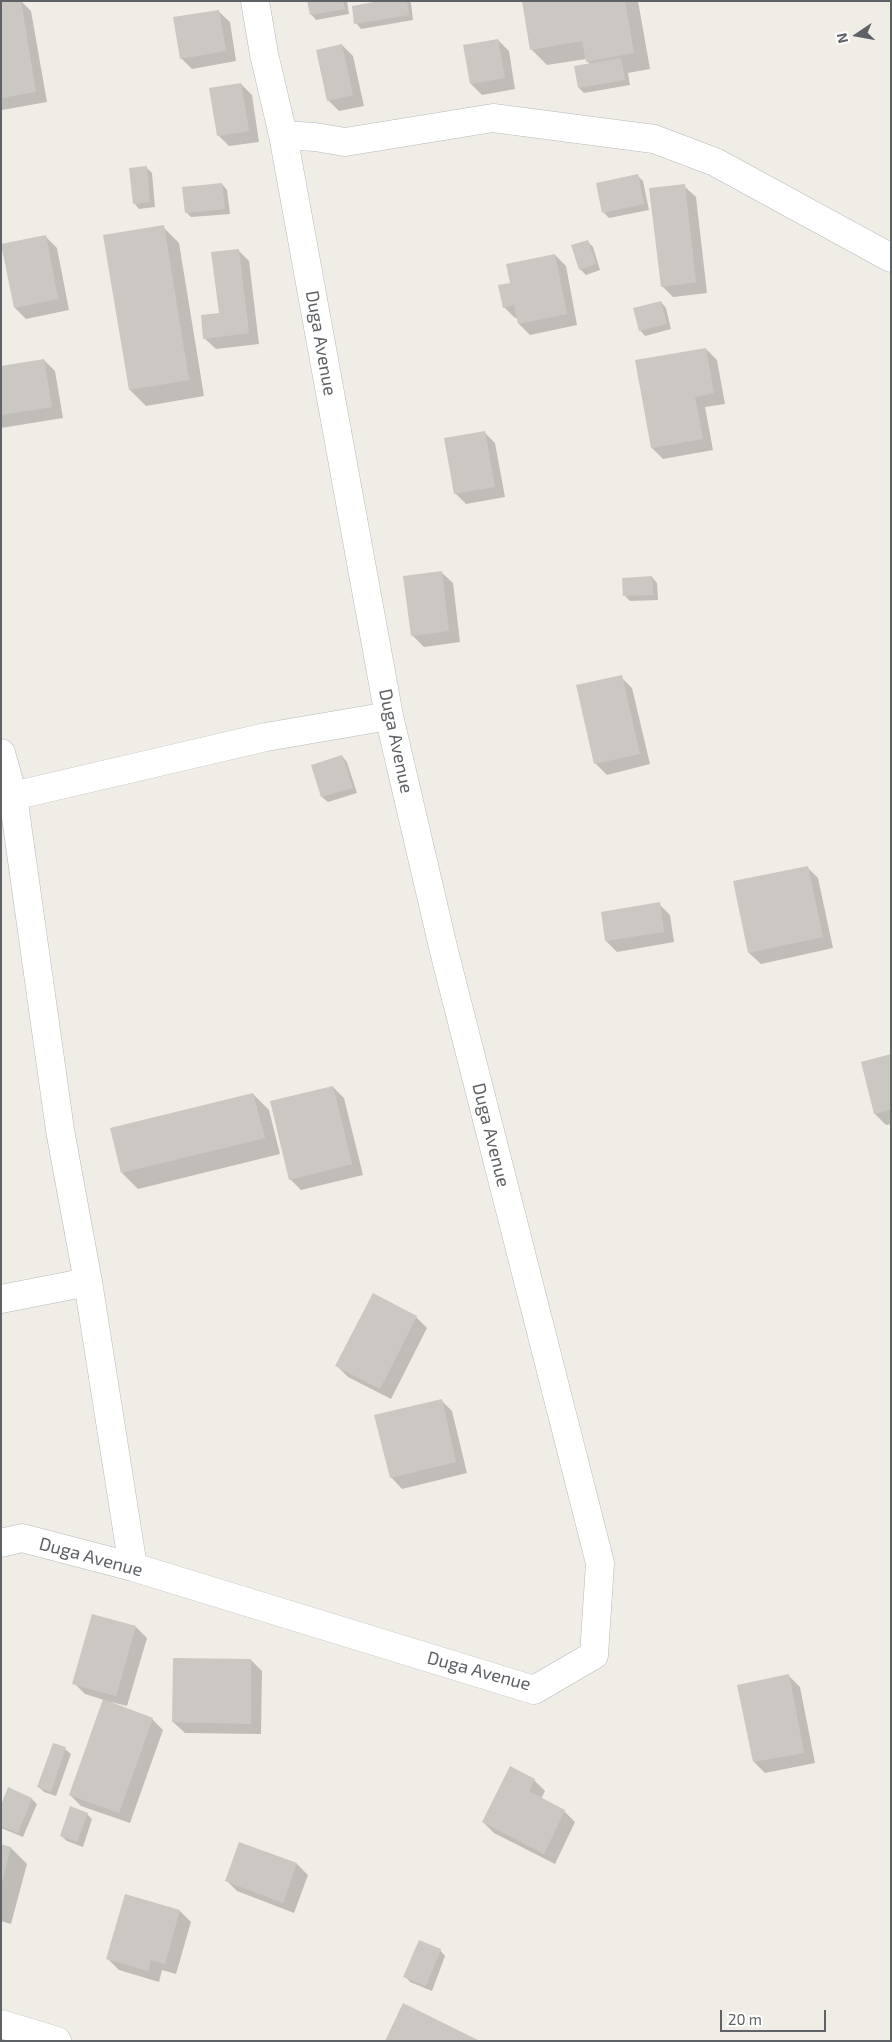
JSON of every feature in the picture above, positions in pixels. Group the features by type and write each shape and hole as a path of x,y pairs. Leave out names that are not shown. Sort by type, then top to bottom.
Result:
{"street":[{"name":"Duga Avenue","path":"1,1543 22,1538 132,1567 534,1690 594,1654 600,1563 446,960 389,716 283,135 264,54 255,1"},
{"path":"283,135 315,137 345,142 493,118 654,139 715,162 891,258"},
{"path":"13,796 266,737 389,716"},
{"path":"1,754 13,796 60,1130 88,1282 132,1567"},
{"path":"1,1299 88,1282"},
{"path":"1,2024 57,2041"}],"building":[{"path":"21,1 36,92 1,98 1,2"},
{"path":"307,1 343,1 345,9 310,15"},
{"path":"379,1 407,1 409,15 354,24 352,6"},
{"path":"522,1 625,1 634,53 586,62 582,41 530,50"},
{"path":"219,10 226,51 180,59 173,17"},
{"path":"498,39 505,78 470,84 463,45"},
{"path":"342,44 353,95 327,101 316,50"},
{"path":"621,58 625,80 578,88 574,66"},
{"path":"241,83 249,131 217,136 209,88"},
{"path":"147,166 150,202 133,204 129,168"},
{"path":"638,174 644,204 602,213 596,183"},
{"path":"222,183 225,209 185,213 182,187"},
{"path":"685,184 696,282 661,287 649,188"},
{"path":"164,225 189,380 129,390 103,235"},
{"path":"46,235 58,299 14,308 1,244"},
{"path":"588,240 596,264 579,270 571,245"},
{"path":"239,249 249,333 203,339 201,315 219,313 211,252"},
{"path":"555,254 567,314 518,324 514,305 503,308 498,285 510,283 506,264"},
{"path":"661,301 667,324 639,331 633,308"},
{"path":"706,348 714,393 695,397 703,439 651,448 635,360"},
{"path":"44,359 52,407 1,415 1,366"},
{"path":"485,431 495,487 454,494 444,438"},
{"path":"442,571 449,631 411,636 403,576"},
{"path":"652,576 653,595 623,596 622,578"},
{"path":"622,675 640,754 594,764 576,685"},
{"path":"342,755 353,788 321,797 311,765"},
{"path":"808,866 823,937 748,953 733,881"},
{"path":"660,902 664,932 605,941 601,912"},
{"path":"891,1054 891,1110 874,1114 861,1062"},
{"path":"333,1086 352,1164 289,1180 270,1101"},
{"path":"253,1093 265,1138 121,1173 110,1128"},
{"path":"373,1293 417,1316 380,1389 335,1366"},
{"path":"442,1399 456,1462 390,1478 374,1415"},
{"path":"92,1614 136,1626 116,1696 72,1684"},
{"path":"173,1658 251,1659 251,1724 172,1722"},
{"path":"789,1674 804,1753 753,1762 737,1685"},
{"path":"103,1699 153,1718 119,1813 69,1795"},
{"path":"53,1743 66,1747 51,1792 37,1787"},
{"path":"510,1766 535,1779 529,1791 565,1810 544,1854 482,1822"},
{"path":"8,1787 32,1798 18,1833 1,1826 1,1805"},
{"path":"70,1806 88,1813 77,1842 60,1836"},
{"path":"239,1842 297,1863 283,1903 225,1881"},
{"path":"1,1844 11,1847 2,1882 1,1882"},
{"path":"125,1894 180,1910 165,1964 151,1960 148,1971 106,1959"},
{"path":"419,1940 441,1949 426,1986 403,1977"},
{"path":"403,2003 480,2041 385,2041"}]}
